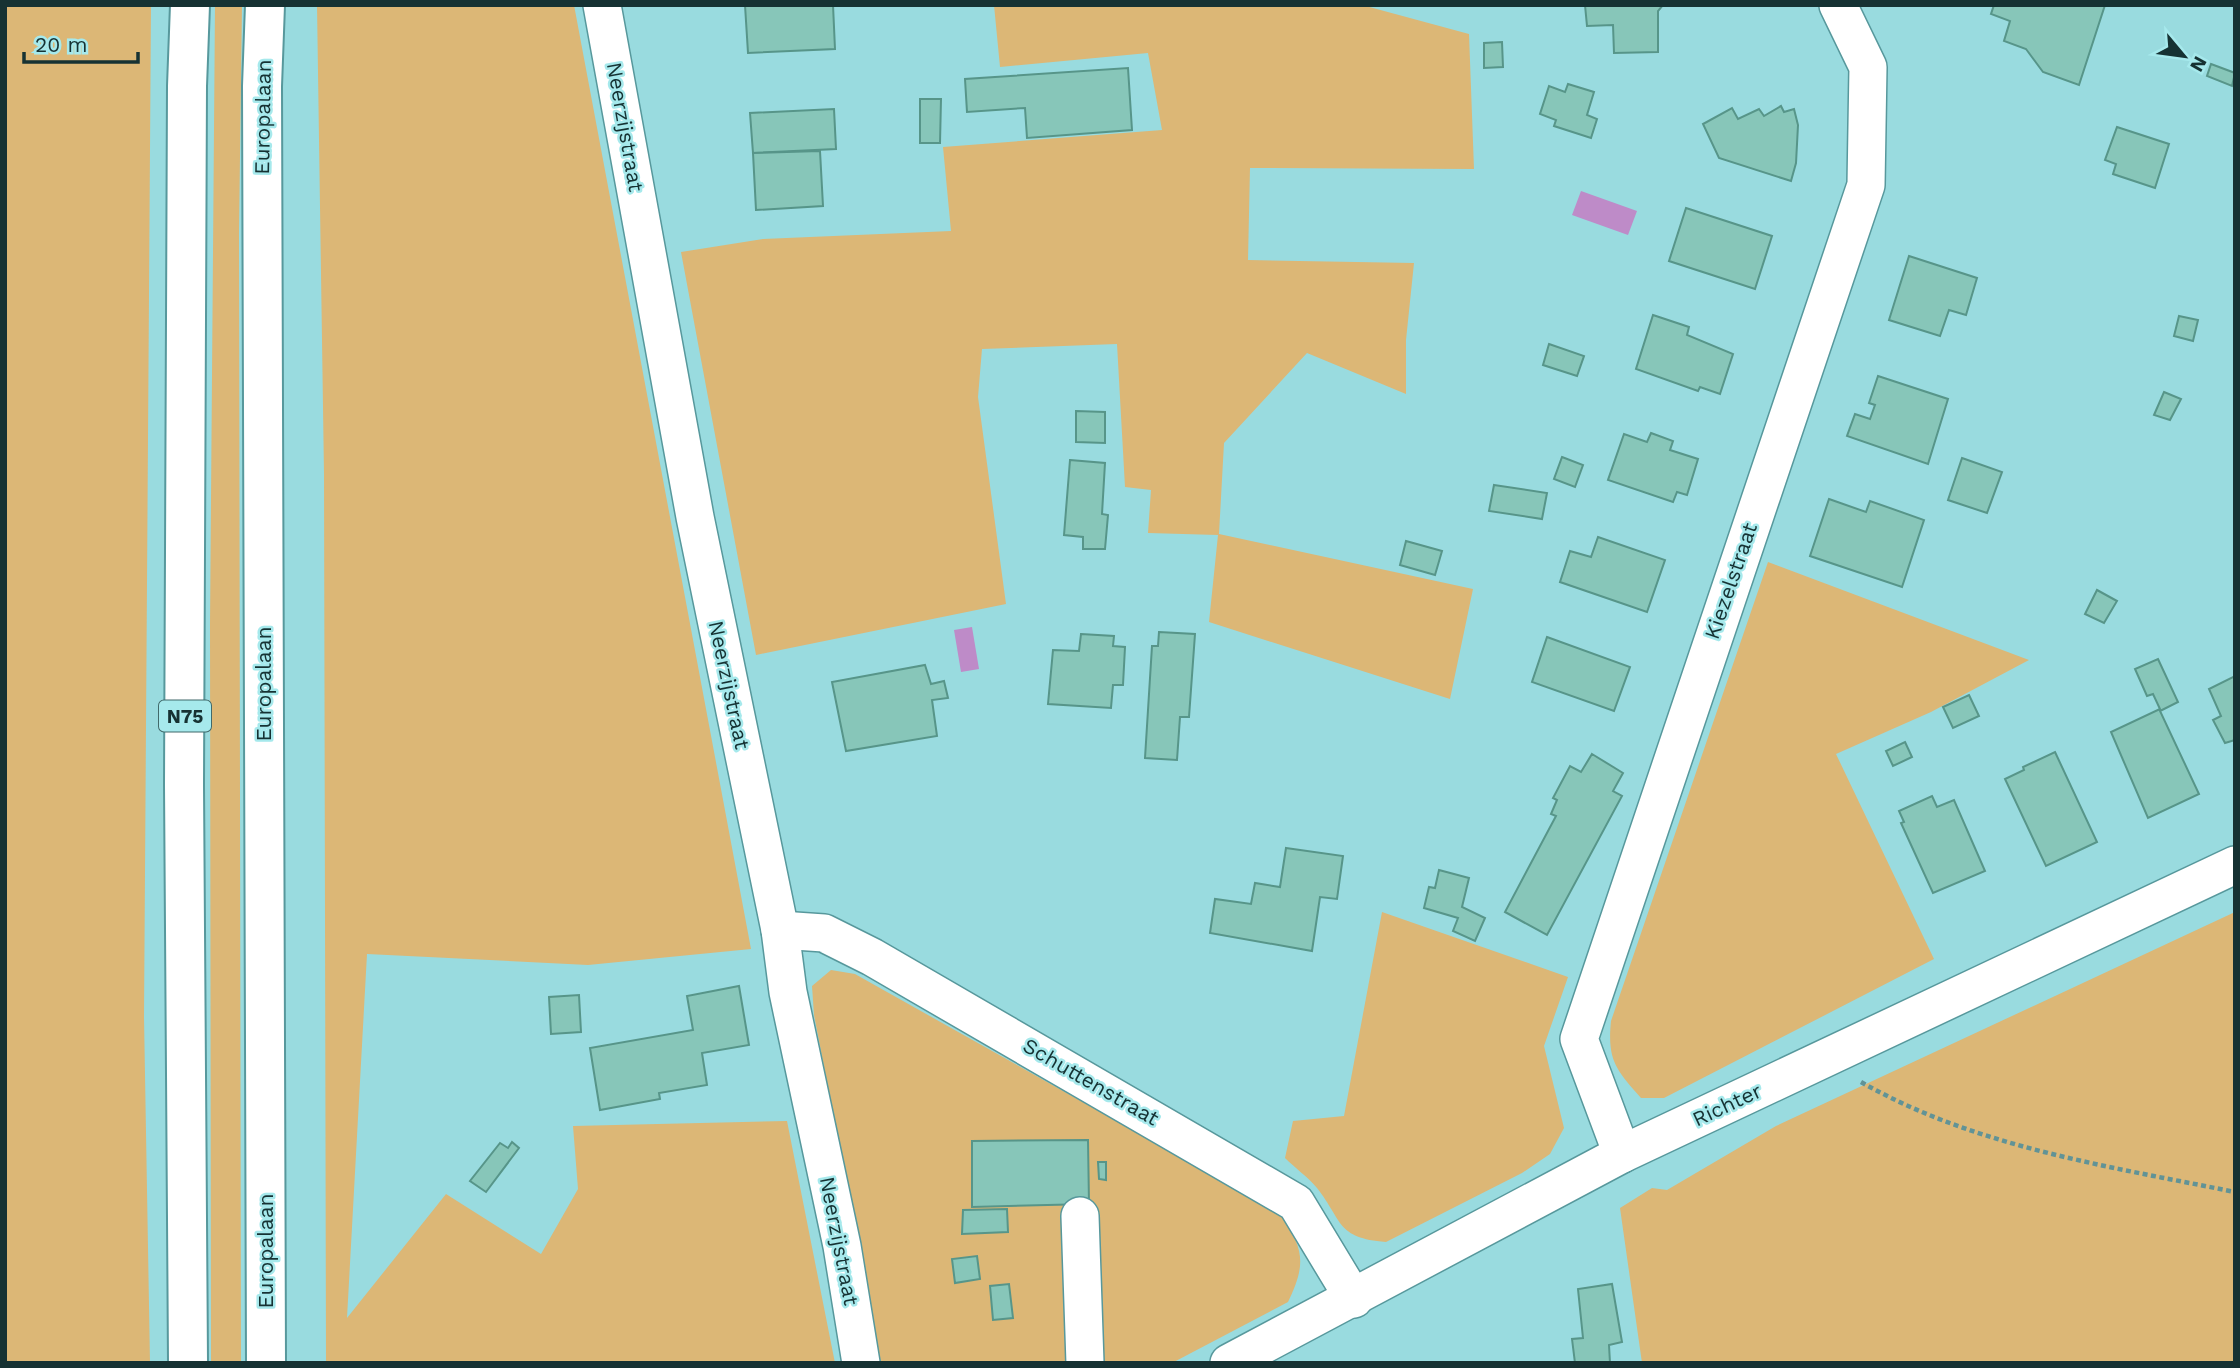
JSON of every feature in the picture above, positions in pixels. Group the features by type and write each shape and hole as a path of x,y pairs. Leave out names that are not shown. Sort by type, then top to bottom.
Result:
{"highway":[{"name":"N75","path":"188,1363 184,757 187,86 190,5"},
{"name":"Europalaan","path":"265,5 262,100 266,1363"}],"street":[{"name":"Neerzijstraat","path":"603,5 695,517 780,930 788,992 842,1246 861,1363"},
{"name":"Kiezelstraat","path":"1622,1154 1579,1039 1866,185 1868,66 1838,5"},
{"name":"Richter","path":"1229,1363 1622,1154 2235,864"},
{"name":"Schuttenstraat","path":"780,930 824,933 872,957 1296,1203 1353,1299"},
{"path":"1080,1216 1085,1363"}],"path":[{"path":"1823,1061 1906,1107 2027,1149 2234,1192"}],"shaded area":[{"path":"5,5 151,5 144,1017 150,1363 5,1363"},
{"path":"215,5 242,5 239,233 241,1363 211,1363 210,624"},
{"path":"317,5 574,5 751,949 588,965 367,954 347,1318 446,1194 541,1254 578,1189 573,1126 787,1121 835,1363 326,1363 324,474"},
{"path":"994,5 1362,5 1469,34 1474,169 1250,168 1248,260 1414,263 1406,340 1406,394 1307,353 1224,443 1219,534 1473,589 1450,699 1209,622 1218,535 1148,533 1151,490 1125,487 1117,344 982,349 978,397 1006,604 756,655 681,252 763,239 951,231 943,147 1162,130 1148,53 1000,67"},
{"path":"1581,191 1637,211 1628,235 1572,215"},
{"path":"1768,562 2029,660 1931,712 1836,754 1934,959 1664,1098 1641,1098 1615,1064 1610,1046 1611,1021"},
{"path":"972,627 979,669 961,672 954,630"},
{"path":"1382,912 1568,977 1544,1046 1564,1128 1550,1154 1522,1173 1386,1242 1358,1237 1349,1232 1342,1226 1317,1188 1285,1158 1293,1121 1344,1116"},
{"path":"2235,912 2235,1363 1642,1363 1620,1208 1652,1188 1667,1190 1776,1126"},
{"path":"831,970 855,974 1282,1214 1300,1257 1298,1277 1288,1302 1172,1363 881,1363 814,1015 812,986"}],"building":[{"path":"745,5 833,5 835,49 748,53"},
{"path":"1585,5 1663,5 1658,11 1658,52 1614,53 1613,25 1587,26"},
{"path":"1994,5 2105,5 2079,85 2043,72 2026,49 2004,41 2010,21 1991,14"},
{"path":"1502,42 1503,67 1484,68 1484,43"},
{"path":"2211,64 2235,73 2232,86 2207,76"},
{"path":"1128,68 1132,130 1027,138 1025,108 967,112 965,79"},
{"path":"1568,84 1594,92 1587,115 1597,119 1591,138 1554,126 1556,120 1540,114 1549,86 1565,92"},
{"path":"920,99 941,99 940,143 920,143"},
{"path":"1781,106 1784,112 1794,109 1798,125 1796,163 1791,181 1719,158 1703,124 1732,108 1738,119 1759,109 1764,116"},
{"path":"834,109 836,149 753,153 750,113"},
{"path":"2117,127 2169,144 2155,188 2113,174 2116,164 2105,160"},
{"path":"820,151 823,206 756,210 753,153"},
{"path":"1686,208 1772,236 1755,289 1669,261"},
{"path":"1909,256 1977,278 1966,315 1949,310 1940,336 1889,320"},
{"path":"1653,315 1689,327 1687,335 1733,354 1720,394 1700,387 1698,391 1636,369"},
{"path":"2179,316 2198,320 2193,341 2174,336"},
{"path":"1549,344 1584,356 1577,376 1543,365"},
{"path":"1878,376 1948,399 1928,464 1847,436 1855,414 1870,419 1875,405 1869,403"},
{"path":"2164,392 2181,399 2170,420 2154,415"},
{"path":"1076,411 1105,412 1105,443 1076,442"},
{"path":"1651,433 1673,441 1670,450 1698,459 1687,495 1677,492 1673,502 1608,480 1624,434 1647,442"},
{"path":"1562,457 1583,465 1575,487 1554,479"},
{"path":"1962,458 2002,472 1987,513 1948,500"},
{"path":"1070,460 1105,463 1102,514 1108,515 1105,549 1083,549 1083,537 1064,535"},
{"path":"1494,485 1547,493 1542,519 1489,511"},
{"path":"1829,499 1866,512 1870,501 1924,520 1902,587 1810,556"},
{"path":"1598,537 1665,560 1647,612 1560,582 1570,551 1591,557"},
{"path":"1406,541 1442,551 1435,575 1400,565"},
{"path":"2097,590 2117,601 2104,623 2085,614"},
{"path":"1159,632 1195,634 1189,717 1180,717 1177,760 1145,758 1152,646 1158,646"},
{"path":"1081,634 1114,636 1113,646 1125,647 1123,685 1113,685 1111,708 1048,704 1053,650 1079,651"},
{"path":"1547,637 1630,667 1614,711 1532,682"},
{"path":"2158,659 2178,702 2160,711 2199,794 2148,818 2111,732 2160,709 2153,694 2147,696 2135,669"},
{"path":"925,665 931,684 944,681 948,698 932,700 937,736 846,751 832,682"},
{"path":"2235,676 2235,740 2225,743 2213,720 2221,716 2209,689"},
{"path":"1969,695 1979,716 1953,728 1943,707"},
{"path":"1905,742 1912,757 1893,766 1886,751"},
{"path":"2055,752 2097,842 2046,866 2005,779"},
{"path":"1592,754 1623,773 1613,791 1622,796 1547,935 1505,912 1556,816 1551,814 1557,800 1553,798 1570,766 1581,772"},
{"path":"1932,796 1937,807 1954,800 1985,871 1933,893 1901,823 1904,822 1899,811"},
{"path":"1286,848 1343,856 1337,899 1320,897 1312,951 1210,933 1215,899 1251,904 1255,883 1280,887"},
{"path":"1439,870 1469,878 1462,907 1485,918 1475,941 1453,931 1458,918 1424,908 1429,887 1435,888"},
{"path":"739,986 749,1045 702,1053 707,1085 659,1093 660,1099 600,1110 590,1048 693,1030 687,996"},
{"path":"579,995 581,1032 551,1034 549,997"},
{"path":"1088,1140 1089,1204 972,1207 972,1141"},
{"path":"512,1142 519,1148 486,1192 470,1181 500,1143 508,1148"},
{"path":"1098,1162 1106,1162 1106,1180 1099,1179"},
{"path":"1007,1209 1008,1232 962,1234 963,1210"},
{"path":"977,1256 980,1279 955,1283 952,1259"},
{"path":"1009,1284 1013,1318 993,1320 990,1286"},
{"path":"1612,1284 1622,1342 1609,1345 1610,1363 1575,1363 1572,1339 1583,1338 1578,1289"}]}
